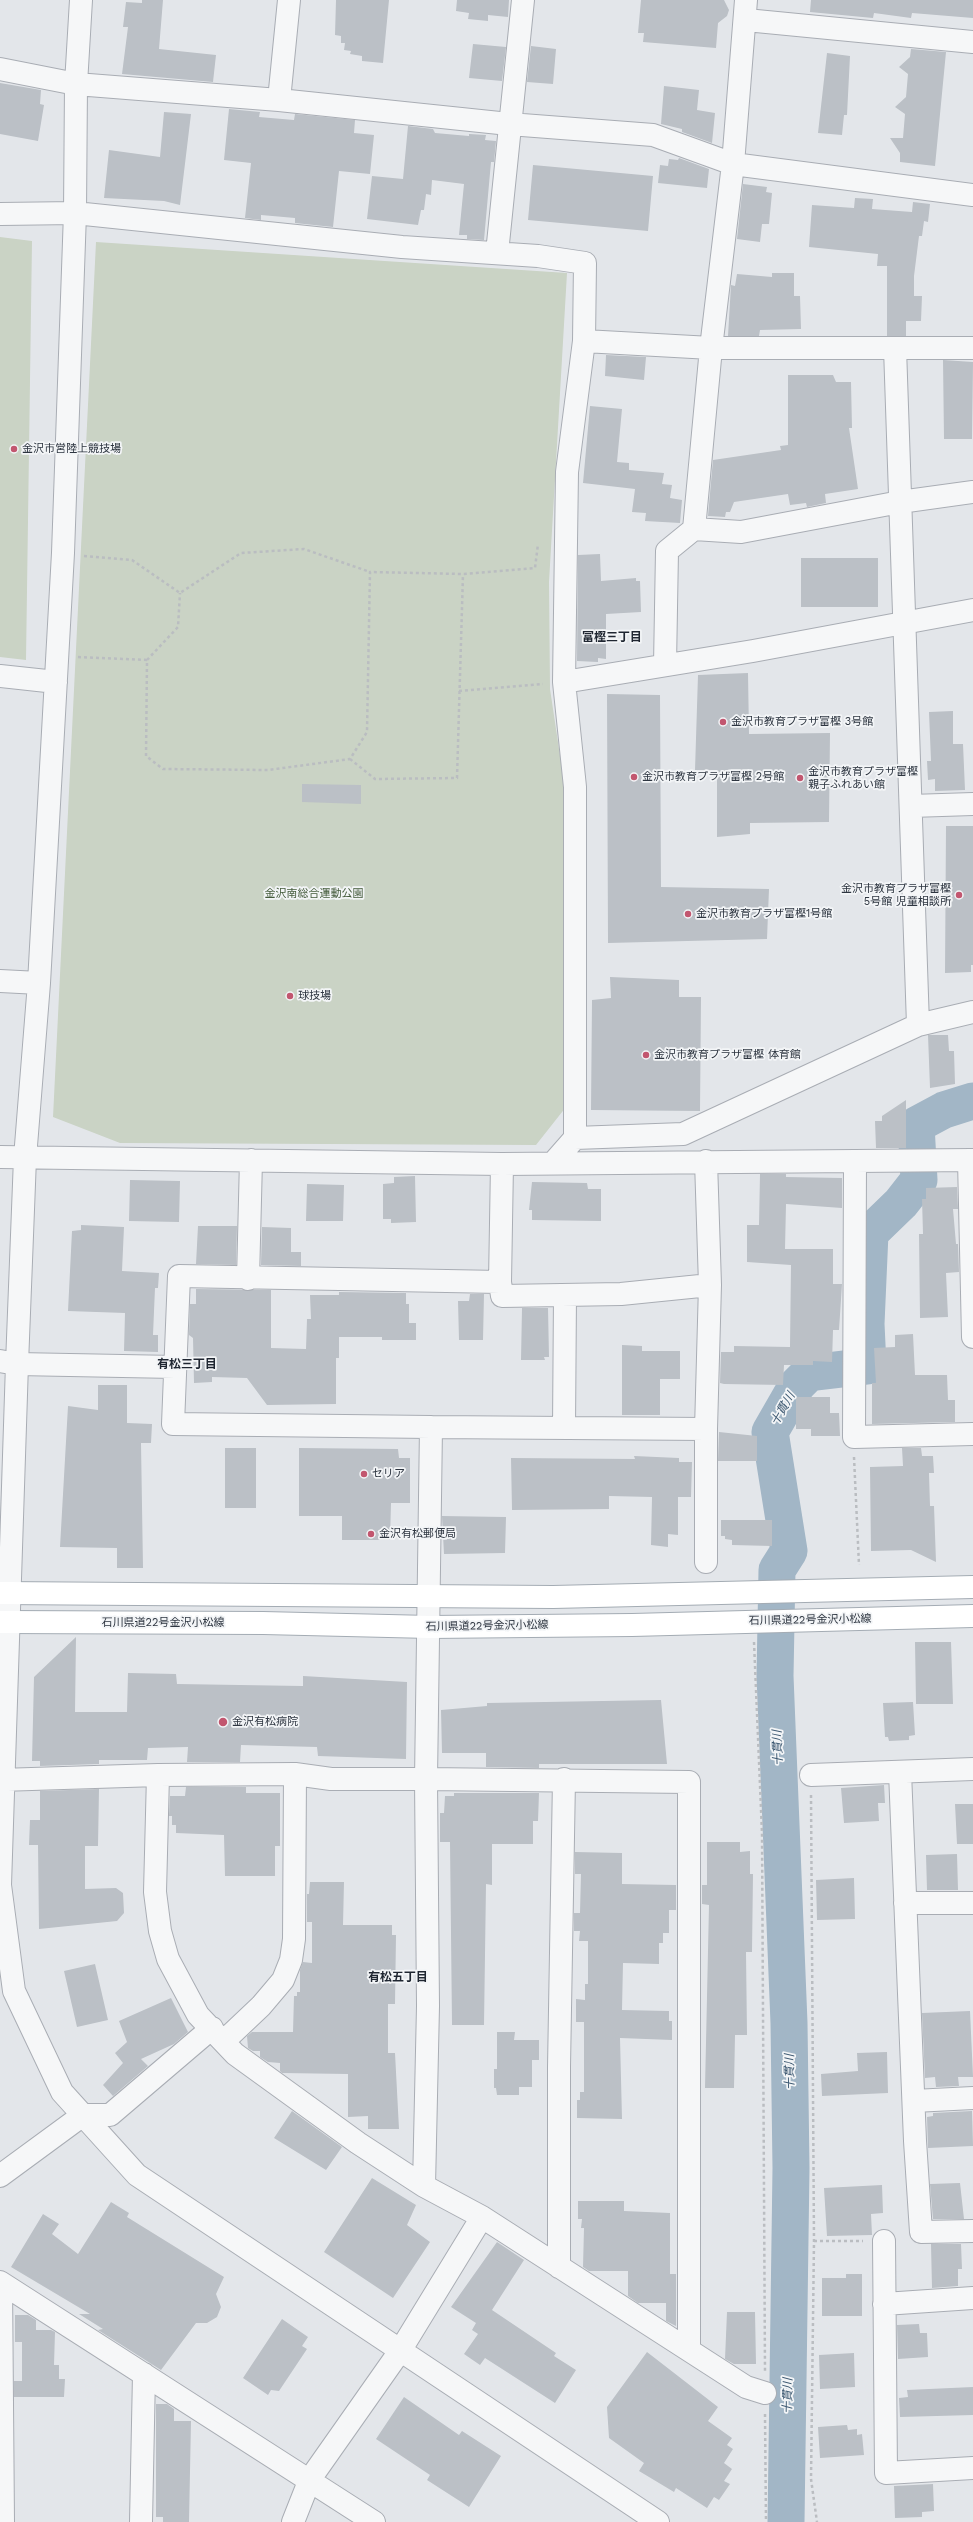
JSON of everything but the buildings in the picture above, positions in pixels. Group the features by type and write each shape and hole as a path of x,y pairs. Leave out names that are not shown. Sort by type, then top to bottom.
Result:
{"main road":[{"path":"5,1593 553,1597 973,1586"},
{"name":"石川県道22号金沢小松線","path":"5,1622 263,1623 430,1627 973,1616"}],"street":[{"path":"81,0 76,84 75,213 58,656 39,983 9,1363 0,1885 14,1991 62,2092 137,2175 658,2522"},
{"path":"280,100 289,0"},
{"path":"497,253 509,124 523,0"},
{"path":"694,529 711,348 733,164 746,10 973,42"},
{"path":"0,69 76,84 280,100 509,124 653,135 733,164 973,195"},
{"path":"0,214 75,213 402,247 497,253 585,263 584,341 567,472 564,682 576,787 575,1138 553,1163"},
{"path":"584,341 711,348 973,348"},
{"path":"895,348 918,1025"},
{"path":"665,665 667,551 694,529 741,532 900,502 973,492"},
{"path":"564,682 973,610"},
{"path":"0,676 56,682"},
{"path":"911,806 973,804"},
{"path":"0,982 39,983"},
{"path":"575,1138 683,1134 918,1025 973,1012"},
{"path":"682,1162 683,1134"},
{"path":"0,1157 502,1164 706,1161 854,1162 971,1160 973,1337"},
{"path":"248,1279 251,1160"},
{"path":"706,1161 710,1285 706,1429 706,1562"},
{"path":"854,1162 854,1436 973,1434"},
{"path":"502,1164 500,1282 502,1296 621,1294 710,1285"},
{"path":"500,1282 248,1279 179,1276 173,1424 706,1429"},
{"path":"564,1428 565,1295"},
{"path":"9,1363 175,1367"},
{"path":"424,2186 428,2006 426,1778 430,1627 431,1427"},
{"path":"811,1775 973,1769"},
{"path":"900,1772 921,2232 973,2231"},
{"path":"2,1781 158,1775 295,1774 331,1779 564,1779 689,1782 689,2349"},
{"path":"0,2176 83,2115 110,2115 218,2034 261,2006 283,1980 291,1960 294,1939 295,1774"},
{"path":"158,1775 155,1892 160,1931 168,1959 198,2015 218,2034 235,2054 358,2143 424,2186 482,2217 746,2387 765,2393"},
{"path":"559,2266 559,2067 564,1779"},
{"path":"905,1903 973,1903"},
{"path":"914,2101 973,2098"},
{"path":"293,2522 310,2479 400,2351 482,2217"},
{"path":"884,2241 886,2473 973,2468"},
{"path":"1,2283 310,2479 374,2522"},
{"path":"1,2283 3,2522"},
{"path":"884,2304 973,2298"},
{"path":"141,2522 144,2374"}],"path":[{"path":"180,594 241,553 304,549 370,572 463,574 535,568 538,544"},
{"path":"63,554 132,560 180,594"},
{"path":"350,759 367,732 370,572"},
{"path":"180,594 178,627 146,660 146,756 163,769 268,770 350,759 375,779 457,778 463,574"},
{"path":"58,656 146,660"},
{"path":"460,691 564,682"},
{"path":"854,1436 858,1565"},
{"path":"759,1621 762,1833 766,2522"},
{"path":"811,1775 814,2241 811,2479 817,2522"}],"green space":[{"name":"金沢市営陸上競技場","path":"0,237 32,241 26,660 0,657"},
{"name":"金沢南総合運動公園","path":"96,242 567,273 549,582 550,689 565,789 566,1107 536,1145 120,1143 53,1117"}],"waterway":[{"name":"十貫川","path":"786,2522 791,2168 789,2023 775,1676 777,1570 789,1551 770,1432 797,1385 809,1373 868,1366 866,1324 870,1233 901,1203 919,1180 916,1125 944,1110 973,1101"}],"place":[{"name":"金沢市営陸上競技場","path":"14,449"},
{"name":"金沢市教育プラザ富樫 3号館","path":"723,722"},
{"name":"金沢市教育プラザ富樫 2号館","path":"634,777"},
{"name":"金沢市教育プラザ富樫 親子ふれあい館","path":"800,778"},
{"name":"金沢市教育プラザ富樫 5号館 児童相談所","path":"959,895"},
{"name":"金沢市教育プラザ富樫1号館","path":"688,914"},
{"name":"球技場","path":"290,996"},
{"name":"金沢市教育プラザ富樫 体育館","path":"646,1055"},
{"name":"セリア","path":"364,1474"},
{"name":"金沢有松郵便局","path":"371,1534"},
{"name":"金沢有松病院","path":"223,1722"}],"district":[{"name":"富樫三丁目","path":"612,637"},
{"name":"有松三丁目","path":"187,1364"},
{"name":"有松五丁目","path":"398,1977"}]}
